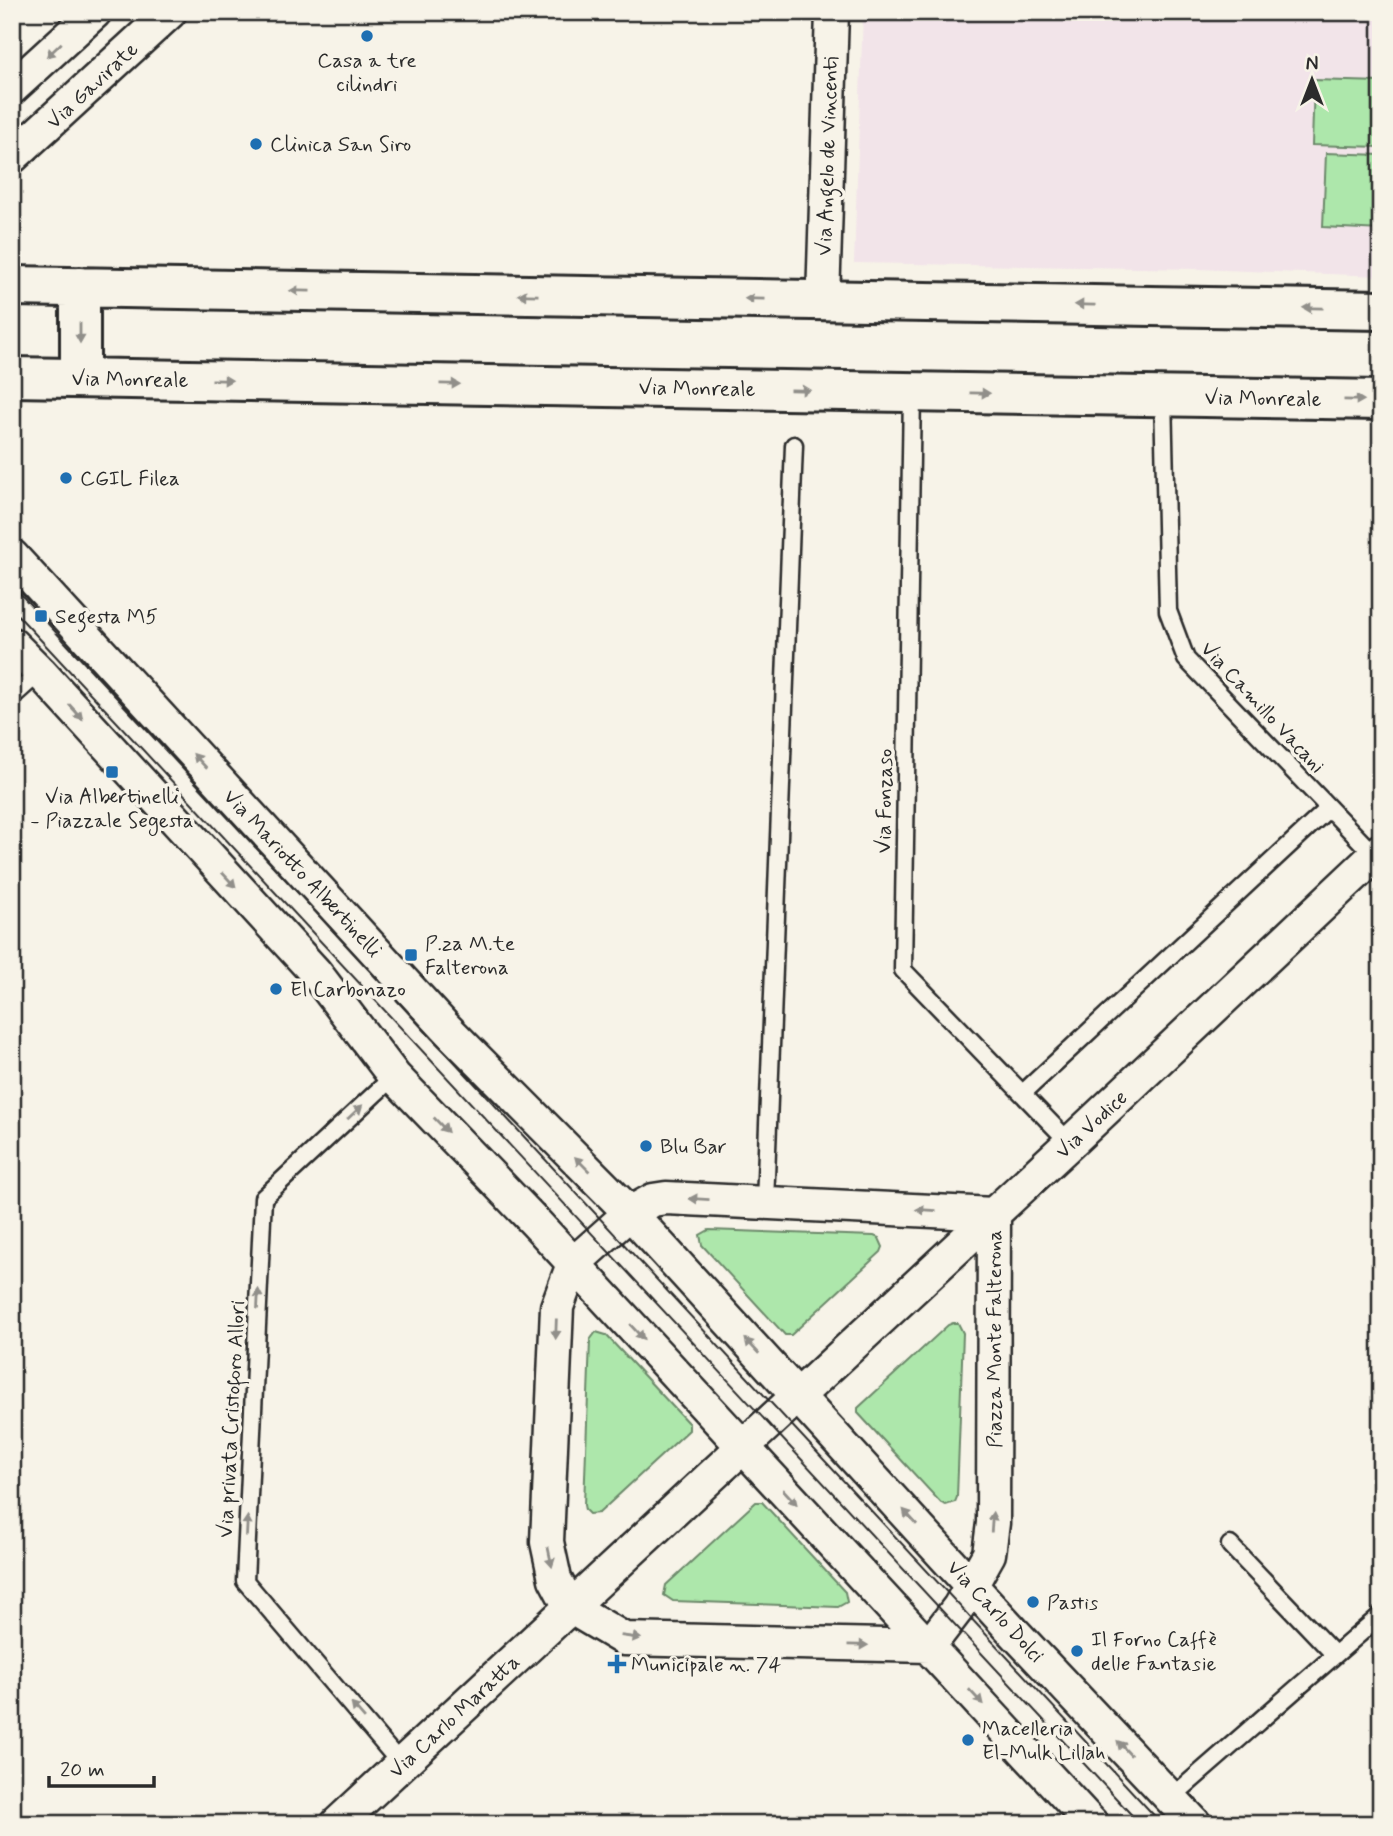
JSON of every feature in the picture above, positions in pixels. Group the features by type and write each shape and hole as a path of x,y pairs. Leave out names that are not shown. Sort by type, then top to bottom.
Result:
{"main road":[{"path":"12,286 1381,310"},
{"path":"80,287 80,378"},
{"name":"Via Monreale","path":"12,377 1381,400"}],"street":[{"path":"12,88 95,12"},
{"name":"Via Gavirate","path":"12,157 170,12"},
{"name":"Via Angelo de Vincenti","path":"823,300 832,12"},
{"name":"Via Mariotto Albertinelli","path":"12,556 445,1027 630,1213"},
{"path":"12,644 315,972 394,1076 573,1264 1092,1824"},
{"name":"Via Vodice","path":"799,1395 1378,853"},
{"name":"Piazza Monte Falterona","path":"570,1607 555,1580 547,1542 557,1307 573,1264 630,1213 653,1200 666,1198 994,1214 993,1522 989,1554 972,1586 929,1646"},
{"path":"630,1213 799,1395 570,1607 624,1639 929,1646"},
{"name":"Via Carlo Dolci","path":"799,1395 972,1586 1195,1824"},
{"name":"Via Carlo Maratta","path":"337,1824 570,1607"}],"lane":[{"name":"Via Fonzaso","path":"912,392 902,970 1070,1143"},
{"name":"Via Camillo Vacani","path":"1163,396 1168,611 1185,659 1329,808 1378,853"},
{"path":"765,1203 794,445"},
{"path":"12,697 40,672"},
{"path":"1023,1093 1329,808"},
{"name":"Via privata Cristoforo Allori","path":"394,1076 262,1198 245,1581 401,1764"},
{"path":"1230,1545 1335,1655"},
{"path":"1171,1798 1381,1615"}],"shaded area":[{"path":"863,12 1381,12 1381,276 1198,269 854,263"}],"green space":[{"path":"1314,80 1381,82 1381,147 1312,145"},
{"path":"1326,153 1381,155 1381,230 1323,227"},
{"path":"709,1230 874,1236 879,1238 883,1247 881,1252 791,1335 785,1335 702,1245 700,1235"},
{"path":"953,1323 958,1323 963,1333 957,1497 955,1502 946,1505 941,1503 858,1413 858,1408"},
{"path":"596,1332 606,1335 689,1424 689,1430 599,1513 589,1514 584,1505 590,1340"},
{"path":"756,1502 762,1502 845,1592 847,1602 838,1607 673,1601 664,1595 666,1585"}],"tram line":[{"path":"12,585 1162,1824"},
{"path":"12,609 1140,1824"}],"place":[{"name":"Casa a tre cilindri","path":"367,36"},
{"name":"Clinica San Siro","path":"256,144"},
{"name":"CGIL Filea","path":"66,478"},
{"name":"Segesta M5","path":"41,616"},
{"name":"Via Albertinelli - Piazzale Segesta","path":"112,772"},
{"name":"P.za M.te Falterona","path":"411,955"},
{"name":"El Carbonazo","path":"276,989"},
{"name":"Blu Bar","path":"646,1146"},
{"name":"Pastis","path":"1033,1602"},
{"name":"Il Forno Caffè delle Fantasie","path":"1077,1651"},
{"name":"Municipale n. 74","path":"617,1664"},
{"name":"Macelleria El-Mulk Lillah","path":"968,1740"}]}
